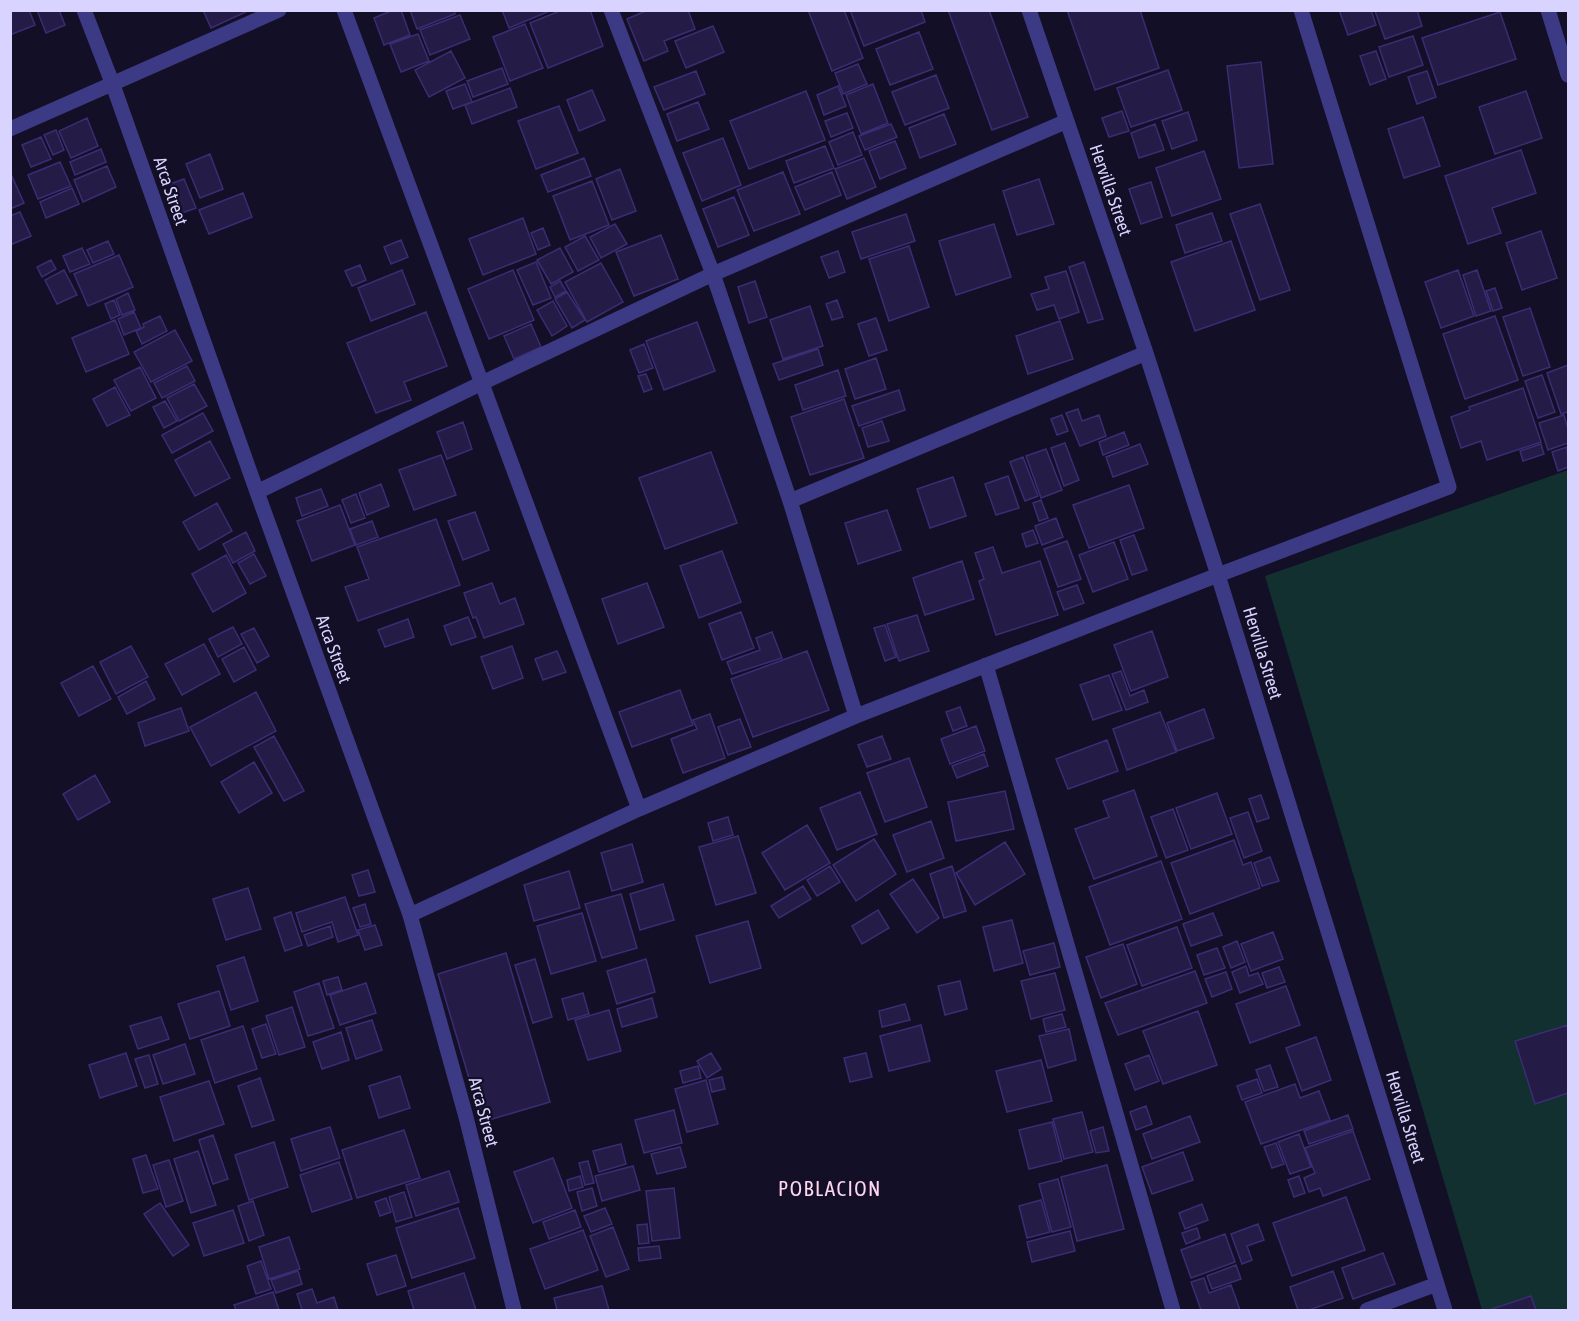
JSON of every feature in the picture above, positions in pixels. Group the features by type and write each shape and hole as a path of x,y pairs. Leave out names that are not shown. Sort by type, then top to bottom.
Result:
{"street":[{"name":"Arca Street","path":"84,10 411,915 466,1118 514,1311"},
{"path":"10,129 279,10"},
{"path":"344,10 639,810"},
{"path":"611,10 713,274 790,501 856,716"},
{"name":"Hervilla Street","path":"1029,10 1146,353 1218,574 1445,1311"},
{"path":"411,915 639,810 856,716 1218,574 1449,487 1301,10"},
{"path":"1548,10 1569,75"},
{"path":"257,492 713,274 1067,121"},
{"path":"790,501 1146,353"},
{"path":"986,665 1173,1311"},
{"path":"1367,1311 1437,1284"}],"green space":[{"path":"1568,470 1568,1310 1482,1310 1265,576"}],"building":[{"path":"10,10 29,10 35,25 10,35"},
{"path":"37,10 59,10 65,25 46,33"},
{"path":"203,10 250,10 211,28"},
{"path":"393,10 401,10 410,35 384,45 374,18"},
{"path":"410,10 454,10 455,14 417,29"},
{"path":"502,10 552,10 509,28"},
{"path":"562,10 590,10 603,46 548,68 530,23"},
{"path":"648,10 688,10 695,29 664,41 668,51 644,61 627,19"},
{"path":"808,10 844,10 863,58 832,71"},
{"path":"850,10 921,10 925,22 864,46"},
{"path":"948,10 989,10 1028,117 992,130"},
{"path":"1067,10 1140,10 1159,68 1095,90"},
{"path":"1339,10 1371,10 1376,25 1348,35"},
{"path":"1417,10 1422,26 1385,39 1375,11"},
{"path":"1500,12 1516,59 1438,85 1422,38"},
{"path":"460,15 470,39 430,55 420,30"},
{"path":"525,24 543,68 510,81 493,37"},
{"path":"713,26 724,52 686,68 675,41"},
{"path":"919,32 933,69 890,85 876,49"},
{"path":"418,34 429,61 401,72 390,44"},
{"path":"1413,36 1423,65 1389,77 1379,47"},
{"path":"451,51 465,78 429,97 415,70"},
{"path":"1376,51 1386,79 1370,85 1360,56"},
{"path":"1261,62 1273,164 1239,168 1227,66"},
{"path":"858,64 867,84 843,94 835,73"},
{"path":"502,68 508,84 473,97 467,81"},
{"path":"1168,70 1182,110 1131,127 1117,88"},
{"path":"696,71 705,94 664,110 654,87"},
{"path":"1427,71 1436,97 1417,104 1408,77"},
{"path":"936,75 949,108 905,125 892,92"},
{"path":"465,84 472,102 453,109 446,91"},
{"path":"873,84 888,123 861,134 846,95"},
{"path":"838,86 846,106 824,115 817,95"},
{"path":"510,88 517,107 472,124 465,105"},
{"path":"592,90 605,120 579,131 567,100"},
{"path":"806,91 825,140 749,169 730,121"},
{"path":"1526,91 1542,138 1495,154 1479,107"},
{"path":"698,102 709,129 677,141 667,114"},
{"path":"559,106 578,153 536,169 518,121"},
{"path":"1122,111 1129,131 1109,137 1102,118"},
{"path":"1188,112 1197,140 1172,149 1162,121"},
{"path":"847,113 853,128 831,137 825,121"},
{"path":"944,114 956,144 920,158 909,128"},
{"path":"1423,117 1440,166 1404,178 1388,129"},
{"path":"87,118 98,146 71,158 59,131"},
{"path":"891,124 897,137 865,150 859,136"},
{"path":"1155,124 1164,150 1139,158 1131,133"},
{"path":"56,130 64,150 53,155 44,135"},
{"path":"853,132 862,155 838,165 829,142"},
{"path":"41,137 51,159 31,167 22,145"},
{"path":"723,138 741,185 702,201 683,153"},
{"path":"895,141 906,168 880,179 869,151"},
{"path":"825,146 834,168 794,183 786,161"},
{"path":"101,149 106,162 75,175 70,162"},
{"path":"1521,150 1536,193 1492,208 1501,233 1468,244 1445,176"},
{"path":"1204,151 1221,199 1172,216 1156,168"},
{"path":"210,154 223,189 200,198 186,164"},
{"path":"584,158 591,176 548,192 541,175"},
{"path":"864,158 876,187 847,199 835,169"},
{"path":"60,162 71,186 38,199 28,175"},
{"path":"107,166 116,187 83,202 74,180"},
{"path":"620,169 636,211 612,220 596,179"},
{"path":"10,172 24,203 10,209"},
{"path":"783,172 800,214 754,231 737,190"},
{"path":"832,172 841,195 805,210 795,187"},
{"path":"184,179 196,208 182,213 170,184"},
{"path":"1039,179 1054,224 1017,235 1003,191"},
{"path":"592,181 609,225 570,240 553,196"},
{"path":"1151,182 1162,217 1141,224 1129,189"},
{"path":"72,188 79,204 46,218 40,202"},
{"path":"243,193 252,217 209,234 199,210"},
{"path":"734,197 749,235 718,247 703,209"},
{"path":"1260,204 1290,290 1260,300 1230,214"},
{"path":"20,212 31,236 10,245 10,216"},
{"path":"1212,213 1222,241 1185,253 1176,225"},
{"path":"906,214 915,241 861,259 852,232"},
{"path":"523,218 536,254 483,275 469,239"},
{"path":"615,224 627,244 601,258 590,237"},
{"path":"994,224 1011,277 956,295 939,241"},
{"path":"543,228 550,245 538,250 531,233"},
{"path":"1541,231 1557,278 1522,290 1506,243"},
{"path":"661,235 678,279 634,296 616,252"},
{"path":"585,236 599,260 578,271 565,247"},
{"path":"401,240 408,257 391,264 384,247"},
{"path":"108,241 114,254 93,263 87,250"},
{"path":"1231,241 1255,310 1195,331 1171,262"},
{"path":"909,246 929,307 889,321 869,259"},
{"path":"82,248 90,264 70,272 63,256"},
{"path":"560,248 573,272 551,284 537,260"},
{"path":"838,251 845,272 829,278 821,257"},
{"path":"119,255 133,287 88,306 74,274"},
{"path":"51,260 56,269 42,277 37,267"},
{"path":"536,262 551,298 533,305 517,270"},
{"path":"1084,262 1103,319 1088,323 1069,267"},
{"path":"601,263 623,302 587,322 565,282"},
{"path":"360,265 366,280 352,286 345,271"},
{"path":"64,270 77,295 57,304 45,280"},
{"path":"402,270 415,304 371,321 358,288"},
{"path":"513,270 534,320 489,339 468,289"},
{"path":"1458,270 1474,316 1441,328 1425,282"},
{"path":"1477,270 1491,311 1476,316 1463,275"},
{"path":"1066,271 1079,312 1059,319 1054,305 1037,310 1031,294 1049,289 1045,277"},
{"path":"560,281 566,291 555,297 550,287"},
{"path":"755,281 767,317 749,323 738,287"},
{"path":"1495,288 1502,308 1493,311 1486,291"},
{"path":"567,292 585,320 572,328 555,299"},
{"path":"128,293 135,310 122,315 116,299"},
{"path":"114,300 120,315 111,319 105,304"},
{"path":"837,300 843,317 832,320 826,304"},
{"path":"553,301 567,326 552,336 537,310"},
{"path":"810,306 823,346 783,359 770,320"},
{"path":"1530,308 1550,367 1523,376 1503,317"},
{"path":"134,312 141,328 124,335 118,319"},
{"path":"426,312 447,366 404,382 411,400 376,413 347,343"},
{"path":"160,316 167,331 142,344 136,331 144,327 143,324"},
{"path":"1495,316 1518,380 1465,399 1443,334"},
{"path":"876,318 887,350 869,356 858,324"},
{"path":"115,320 129,354 86,372 72,338"},
{"path":"1060,321 1073,359 1028,374 1016,336"},
{"path":"697,322 715,371 664,390 646,341"},
{"path":"531,324 541,347 514,359 504,336"},
{"path":"175,330 192,361 151,382 134,352"},
{"path":"644,344 653,368 639,373 630,350"},
{"path":"818,349 823,365 779,380 773,364"},
{"path":"876,358 886,389 855,399 845,369"},
{"path":"1568,365 1568,415 1567,412 1561,414 1547,373"},
{"path":"187,366 195,381 162,398 154,383"},
{"path":"140,367 156,398 131,411 114,380"},
{"path":"838,370 846,396 803,410 795,385"},
{"path":"646,374 652,389 644,392 638,376"},
{"path":"1542,375 1555,412 1538,418 1525,381"},
{"path":"194,384 207,406 179,421 167,398"},
{"path":"115,387 130,415 107,426 93,399"},
{"path":"1523,388 1541,442 1487,460 1481,441 1461,448 1451,417 1470,410 1469,407"},
{"path":"899,390 905,410 859,426 852,406"},
{"path":"844,399 864,458 810,475 791,417"},
{"path":"165,401 177,421 164,428 153,407"},
{"path":"1078,409 1082,421 1099,415 1106,436 1080,446 1066,413"},
{"path":"203,413 213,431 172,453 162,435"},
{"path":"1062,415 1068,431 1057,435 1051,419"},
{"path":"1564,415 1568,429 1568,443 1548,450 1539,423"},
{"path":"882,421 889,441 868,447 862,428"},
{"path":"463,422 472,449 447,459 437,432"},
{"path":"1124,432 1129,445 1103,455 1099,442"},
{"path":"210,441 230,478 195,496 175,460"},
{"path":"1065,443 1079,480 1064,486 1051,448"},
{"path":"1140,444 1148,464 1113,477 1106,457"},
{"path":"1541,444 1544,454 1523,461 1520,451"},
{"path":"1567,447 1568,467 1558,471 1552,452"},
{"path":"1046,449 1062,490 1041,498 1026,456"},
{"path":"711,452 737,523 665,549 639,478"},
{"path":"441,455 456,495 414,510 399,470"},
{"path":"1023,457 1038,496 1025,501 1010,462"},
{"path":"1008,476 1019,508 996,515 985,484"},
{"path":"953,477 966,516 930,528 917,489"},
{"path":"381,484 389,506 367,515 359,493"},
{"path":"1129,485 1144,528 1089,548 1073,505"},
{"path":"321,489 328,506 302,516 296,498"},
{"path":"356,494 365,518 351,523 342,500"},
{"path":"1041,500 1048,518 1039,521 1033,503"},
{"path":"217,503 232,531 199,550 183,522"},
{"path":"340,505 355,545 312,561 297,521"},
{"path":"887,510 901,550 858,564 845,523"},
{"path":"475,512 489,550 463,560 448,521"},
{"path":"1056,518 1063,537 1042,545 1035,526"},
{"path":"436,519 460,585 358,621 345,587 369,579 357,547"},
{"path":"372,521 378,537 356,545 350,529"},
{"path":"1033,530 1038,543 1026,547 1022,534"},
{"path":"246,532 255,551 233,563 223,544"},
{"path":"1134,535 1147,570 1132,575 1120,540"},
{"path":"1067,541 1081,579 1058,587 1044,549"},
{"path":"1114,542 1128,579 1093,592 1079,555"},
{"path":"993,547 1002,573 1040,561 1058,615 996,635 979,581 984,579 975,553"},
{"path":"722,551 741,602 699,618 680,566"},
{"path":"254,554 266,576 250,584 238,563"},
{"path":"226,555 246,593 213,612 192,574"},
{"path":"962,561 974,599 925,615 913,578"},
{"path":"492,583 500,604 515,598 524,624 484,638 476,617 473,618 464,593"},
{"path":"647,583 664,627 618,644 602,599"},
{"path":"1077,585 1084,603 1064,610 1057,592"},
{"path":"741,612 754,648 722,660 709,624"},
{"path":"917,615 929,651 899,661 887,624"},
{"path":"468,617 476,637 451,645 444,626"},
{"path":"408,619 414,637 385,647 378,630"},
{"path":"885,625 896,657 885,661 874,628"},
{"path":"233,627 242,644 218,657 209,639"},
{"path":"254,628 269,656 257,663 241,634"},
{"path":"1152,631 1168,677 1131,691 1114,645"},
{"path":"772,632 782,658 732,674 727,662 760,650 756,638"},
{"path":"204,644 220,674 182,695 165,664"},
{"path":"131,646 148,677 116,694 100,662"},
{"path":"512,646 523,678 493,689 481,657"},
{"path":"244,647 256,670 234,682 222,659"},
{"path":"557,651 566,672 543,680 535,659"},
{"path":"807,651 829,710 753,737 731,679"},
{"path":"93,666 111,699 79,716 61,683"},
{"path":"1121,671 1130,696 1144,690 1148,702 1126,710 1112,674"},
{"path":"1109,675 1122,710 1093,720 1080,685"},
{"path":"146,681 155,699 127,714 118,697"},
{"path":"680,690 693,725 632,747 619,712"},
{"path":"256,692 276,731 211,766 190,727"},
{"path":"960,707 967,726 953,731 946,712"},
{"path":"181,708 189,731 145,746 138,723"},
{"path":"1204,709 1214,738 1177,751 1167,723"},
{"path":"1160,712 1176,752 1127,770 1113,729"},
{"path":"710,714 725,758 683,773 671,739 697,729 693,720"},
{"path":"740,719 751,747 728,755 718,727"},
{"path":"976,726 985,751 950,764 941,739"},
{"path":"274,736 304,791 284,801 254,747"},
{"path":"882,736 891,759 867,767 858,745"},
{"path":"1107,740 1118,771 1068,789 1056,759"},
{"path":"984,754 988,766 957,778 952,766"},
{"path":"909,758 927,807 885,822 867,773"},
{"path":"254,762 272,793 239,813 221,782"},
{"path":"95,775 110,802 78,820 63,794"},
{"path":"1134,790 1157,856 1094,879 1075,829 1109,817 1103,801"},
{"path":"1005,791 1014,829 956,841 948,802"},
{"path":"860,792 877,834 837,850 820,808"},
{"path":"1217,793 1232,834 1191,849 1176,808"},
{"path":"1261,795 1269,818 1257,822 1249,799"},
{"path":"1173,809 1188,850 1166,858 1151,817"},
{"path":"1248,812 1262,851 1244,858 1230,818"},
{"path":"728,817 733,835 713,841 708,823"},
{"path":"931,821 944,858 907,872 893,835"},
{"path":"807,825 830,863 785,890 762,853"},
{"path":"738,836 756,893 716,905 699,847"},
{"path":"874,839 896,874 856,901 833,865"},
{"path":"1234,840 1243,865 1251,862 1260,888 1190,914 1171,863"},
{"path":"1005,842 1025,874 975,905 956,873"},
{"path":"632,844 643,882 612,891 601,853"},
{"path":"1270,857 1279,881 1262,886 1254,863"},
{"path":"1161,861 1182,919 1110,945 1089,887"},
{"path":"830,866 840,882 817,896 807,880"},
{"path":"952,866 966,911 944,918 930,874"},
{"path":"368,870 375,892 359,896 352,875"},
{"path":"569,871 580,908 534,921 524,885"},
{"path":"913,879 939,918 917,933 890,894"},
{"path":"663,884 674,920 640,930 630,894"},
{"path":"803,886 811,899 779,918 771,906"},
{"path":"248,888 261,929 226,940 213,899"},
{"path":"621,894 637,948 602,958 585,904"},
{"path":"345,897 358,935 338,942 332,922 302,932 296,913"},
{"path":"365,904 371,924 360,927 353,908"},
{"path":"878,910 889,928 862,944 852,926"},
{"path":"291,912 302,945 285,951 274,918"},
{"path":"582,913 596,961 551,974 537,926"},
{"path":"1213,913 1222,935 1191,946 1183,924"},
{"path":"1012,920 1023,963 994,971 983,927"},
{"path":"748,921 761,968 710,983 696,936"},
{"path":"375,925 382,945 365,950 358,930"},
{"path":"330,926 333,937 308,946 304,935"},
{"path":"1177,927 1192,968 1142,986 1127,945"},
{"path":"1273,932 1283,959 1251,971 1241,944"},
{"path":"1237,941 1245,962 1231,968 1223,947"},
{"path":"1054,943 1060,967 1030,975 1023,951"},
{"path":"1123,944 1137,984 1101,998 1086,957"},
{"path":"1217,948 1225,968 1204,975 1197,955"},
{"path":"506,953 550,1102 482,1122 438,974"},
{"path":"244,957 258,1001 231,1010 217,966"},
{"path":"535,959 552,1017 533,1023 515,965"},
{"path":"646,959 655,992 617,1004 607,971"},
{"path":"1246,966 1249,976 1258,973 1263,984 1240,993 1232,972"},
{"path":"1279,967 1285,982 1267,988 1262,973"},
{"path":"1195,971 1207,1003 1118,1035 1105,1003"},
{"path":"1226,972 1232,989 1212,997 1205,979"},
{"path":"1055,973 1065,1010 1031,1019 1021,981"},
{"path":"338,977 342,990 327,995 323,981"},
{"path":"960,981 967,1009 945,1015 938,986"},
{"path":"319,983 334,1028 308,1036 294,992"},
{"path":"366,983 376,1013 340,1025 330,995"},
{"path":"1286,986 1300,1025 1250,1043 1236,1004"},
{"path":"219,991 230,1026 190,1039 178,1004"},
{"path":"583,993 589,1014 568,1020 562,999"},
{"path":"652,998 657,1017 622,1027 617,1009"},
{"path":"905,1004 910,1020 882,1027 879,1011"},
{"path":"292,1007 305,1047 279,1055 266,1016"},
{"path":"609,1010 621,1051 588,1060 575,1020"},
{"path":"1198,1011 1217,1065 1163,1084 1143,1031"},
{"path":"1062,1014 1066,1027 1046,1032 1043,1019"},
{"path":"161,1017 169,1039 138,1049 130,1026"},
{"path":"372,1020 382,1050 356,1059 346,1028"},
{"path":"266,1024 276,1054 262,1058 252,1029"},
{"path":"921,1025 930,1061 889,1071 880,1036"},
{"path":"1568,1025 1568,1093 1535,1104 1515,1041"},
{"path":"243,1026 257,1069 215,1083 201,1040"},
{"path":"1069,1029 1076,1060 1048,1068 1039,1036"},
{"path":"341,1032 349,1060 322,1069 313,1042"},
{"path":"1316,1037 1331,1080 1302,1091 1286,1048"},
{"path":"185,1044 195,1074 163,1084 153,1055"},
{"path":"126,1053 137,1086 100,1098 89,1065"},
{"path":"711,1053 721,1069 707,1078 697,1061"},
{"path":"866,1053 872,1077 850,1082 844,1058"},
{"path":"149,1055 158,1084 145,1088 135,1059"},
{"path":"1149,1055 1159,1081 1135,1090 1125,1064"},
{"path":"1041,1060 1052,1101 1007,1112 996,1071"},
{"path":"1270,1065 1278,1087 1264,1091 1256,1070"},
{"path":"698,1066 701,1078 683,1083 680,1071"},
{"path":"400,1076 410,1108 379,1118 369,1086"},
{"path":"722,1077 725,1089 712,1092 709,1080"},
{"path":"260,1078 274,1120 252,1127 238,1086"},
{"path":"1257,1079 1262,1093 1242,1100 1237,1086"},
{"path":"706,1080 718,1124 687,1132 675,1089"},
{"path":"209,1081 224,1124 174,1141 160,1097"},
{"path":"1295,1084 1300,1098 1319,1091 1330,1120 1261,1144 1245,1102"},
{"path":"1146,1106 1152,1124 1136,1130 1130,1112"},
{"path":"674,1110 682,1143 644,1153 635,1120"},
{"path":"1082,1112 1093,1152 1064,1159 1053,1119"},
{"path":"1348,1115 1353,1129 1309,1144 1304,1131"},
{"path":"1190,1116 1200,1142 1152,1159 1143,1134"},
{"path":"1052,1122 1062,1161 1029,1169 1019,1130"},
{"path":"330,1127 340,1158 301,1171 291,1139"},
{"path":"1103,1127 1109,1151 1096,1153 1090,1131"},
{"path":"404,1130 420,1178 357,1198 342,1150"},
{"path":"1353,1131 1370,1179 1323,1196 1320,1188 1309,1192 1304,1178 1315,1173 1305,1148"},
{"path":"1299,1134 1311,1167 1290,1174 1278,1142"},
{"path":"213,1135 228,1179 213,1184 199,1140"},
{"path":"274,1142 288,1187 249,1200 235,1155"},
{"path":"1276,1143 1284,1164 1272,1168 1264,1147"},
{"path":"621,1144 626,1164 599,1172 593,1151"},
{"path":"680,1147 686,1167 657,1174 651,1154"},
{"path":"198,1151 216,1205 191,1213 174,1159"},
{"path":"1183,1152 1193,1180 1152,1194 1142,1167"},
{"path":"146,1155 158,1189 143,1193 133,1159"},
{"path":"553,1158 572,1208 533,1223 514,1172"},
{"path":"169,1160 183,1201 166,1207 153,1165"},
{"path":"588,1161 594,1183 585,1185 579,1163"},
{"path":"339,1162 352,1199 312,1212 300,1175"},
{"path":"1107,1165 1124,1229 1077,1241 1061,1177"},
{"path":"633,1166 640,1190 602,1201 595,1176"},
{"path":"449,1171 459,1202 416,1216 406,1185"},
{"path":"580,1176 583,1187 569,1191 567,1180"},
{"path":"1299,1176 1305,1193 1294,1197 1288,1180"},
{"path":"1058,1179 1071,1227 1052,1232 1039,1184"},
{"path":"592,1188 597,1206 582,1211 577,1192"},
{"path":"674,1188 680,1238 652,1241 646,1191"},
{"path":"404,1192 412,1217 396,1222 389,1197"},
{"path":"1346,1197 1365,1250 1292,1276 1273,1223"},
{"path":"386,1198 391,1212 380,1216 375,1202"},
{"path":"1041,1200 1050,1232 1027,1238 1019,1206"},
{"path":"253,1201 264,1235 249,1241 238,1206"},
{"path":"160,1203 189,1245 173,1256 144,1214"},
{"path":"1202,1204 1208,1220 1185,1229 1179,1213"},
{"path":"458,1208 475,1258 412,1278 396,1228"},
{"path":"605,1208 612,1224 591,1232 584,1216"},
{"path":"233,1210 244,1243 204,1256 193,1223"},
{"path":"575,1210 581,1227 549,1239 543,1222"},
{"path":"647,1224 649,1243 639,1244 637,1225"},
{"path":"1258,1224 1264,1240 1247,1246 1252,1260 1242,1264 1231,1234"},
{"path":"613,1227 629,1269 606,1277 590,1236"},
{"path":"1197,1228 1200,1238 1186,1244 1182,1233"},
{"path":"583,1230 598,1270 545,1289 530,1249"},
{"path":"1070,1231 1075,1251 1032,1262 1027,1242"},
{"path":"1225,1234 1235,1262 1191,1278 1181,1250"},
{"path":"289,1237 300,1269 269,1279 259,1247"},
{"path":"659,1246 661,1258 639,1261 638,1248"},
{"path":"1383,1253 1395,1284 1353,1299 1342,1268"},
{"path":"396,1255 406,1286 377,1295 367,1264"},
{"path":"261,1261 271,1289 256,1294 247,1266"},
{"path":"1236,1265 1241,1279 1212,1289 1207,1276"},
{"path":"298,1271 302,1284 276,1293 271,1280"},
{"path":"1333,1271 1343,1298 1309,1310 1298,1310 1290,1287"},
{"path":"464,1273 476,1310 414,1310 408,1291"},
{"path":"1204,1278 1209,1293 1231,1285 1240,1310 1201,1310 1191,1282"},
{"path":"602,1286 609,1310 557,1310 554,1298"},
{"path":"312,1289 317,1303 334,1297 338,1310 302,1310 297,1294"},
{"path":"273,1292 279,1310 236,1310 234,1305"},
{"path":"1531,1296 1536,1310 1489,1310"}],"district":[{"name":"POBLACION","path":"830,1188"}]}
